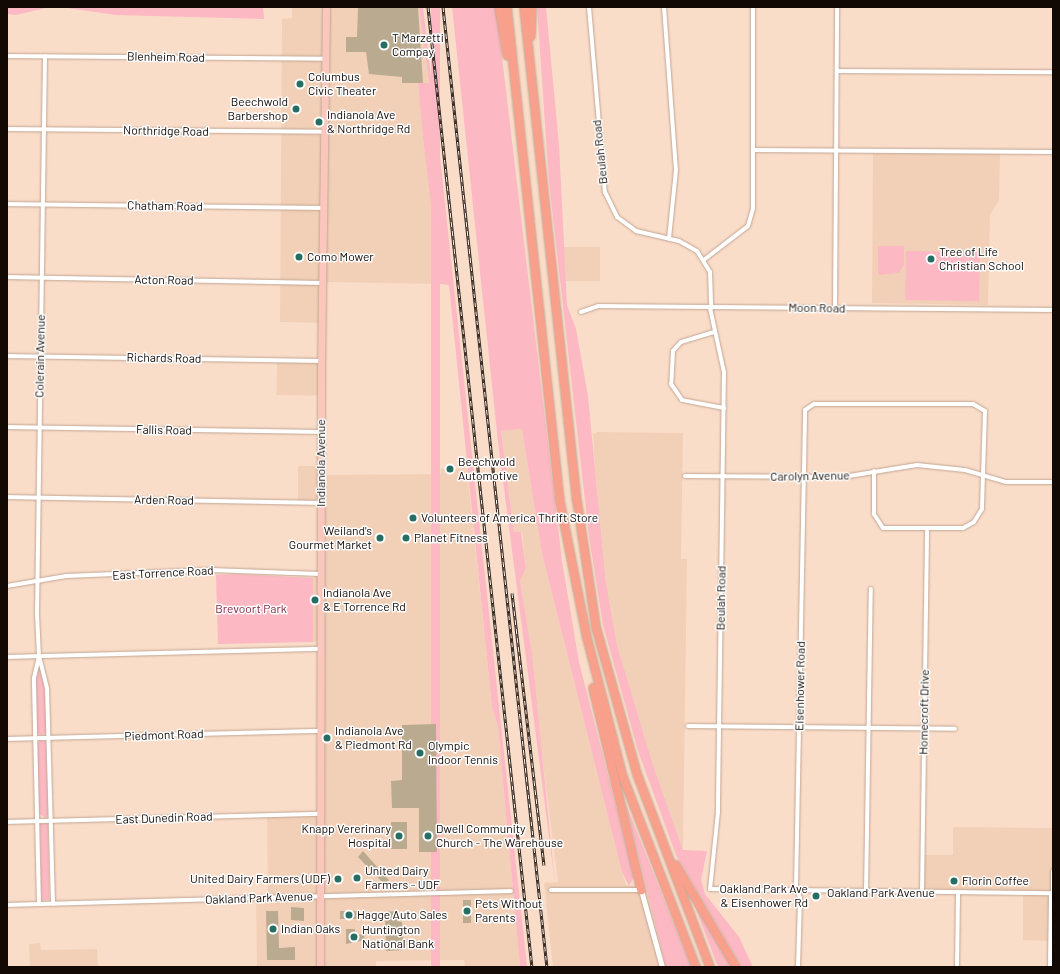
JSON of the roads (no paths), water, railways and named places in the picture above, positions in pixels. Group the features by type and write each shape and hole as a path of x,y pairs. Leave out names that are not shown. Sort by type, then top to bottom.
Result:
{"highway":[{"path":"499,7 518,106"},
{"path":"507,7 560,502 587,638 623,777 696,967"},
{"path":"524,7 577,501 596,627 637,774 710,967"},
{"path":"531,81 532,7"},
{"path":"587,638 587,660 600,725 641,890"},
{"path":"658,829 736,967"}],"main road":[{"name":"Indianola Avenue","path":"320,967 320,503 326,7"}],"street":[{"name":"Beulah Road","path":"590,7 604,192 625,224 642,234 689,245 705,259 711,281 711,308 714,332 724,363 718,812 710,890"},
{"path":"664,7 676,170 669,240"},
{"path":"705,259 748,226 753,208 753,7"},
{"path":"835,309 837,7"},
{"name":"Blenheim Road","path":"7,56 326,59"},
{"name":"Colerain Avenue","path":"46,56 37,580 39,656 47,688 53,904"},
{"path":"837,71 1053,72"},
{"name":"Northridge Road","path":"7,129 324,132"},
{"path":"753,150 1053,152"},
{"name":"Chatham Road","path":"7,204 323,208"},
{"name":"Acton Road","path":"7,277 322,283"},
{"name":"Moon Road","path":"581,312 598,306 1053,310"},
{"path":"714,332 681,342 673,351 671,384 682,400 724,408"},
{"name":"Richards Road","path":"7,356 321,361"},
{"name":"Eisenhower Road","path":"798,967 799,726 804,415 808,406 981,407 986,417 985,476"},
{"name":"Fallis Road","path":"7,427 321,432"},
{"name":"Carolyn Avenue","path":"685,476 843,477 874,470 936,466 1006,482 1053,482"},
{"path":"874,470 876,522 891,531 951,531 974,522 982,509 985,476"},
{"name":"Arden Road","path":"7,497 320,503"},
{"name":"Homecroft Drive","path":"922,893 927,531"},
{"name":"East Torrence Road","path":"7,586 37,580 211,570 320,574"},
{"path":"866,893 871,589"},
{"path":"7,657 320,649"},
{"name":"Colerain Avenue","path":"39,656 34,678 34,738 39,904"},
{"path":"688,726 799,726 955,729"},
{"name":"Piedmont Road","path":"7,739 321,731"},
{"name":"East Dunedin Road","path":"7,822 321,814"},
{"path":"1050,967 1053,871"},
{"path":"551,890 641,890 662,967"},
{"name":"Oakland Park Avenue","path":"710,890 866,893 1052,893"},
{"name":"Oakland Park Avenue","path":"7,905 511,891"},
{"path":"957,967 958,893"}],"railway":[{"path":"428,7 532,967"},
{"path":"443,7 547,967"},
{"path":"512,593 544,865"}],"place":[{"name":"T Marzetti Compay","path":"384,45"},
{"name":"Columbus Civic Theater","path":"300,84"},
{"name":"Beechwold Barbershop","path":"296,109"},
{"name":"Indianola Ave & Northridge Rd","path":"319,122"},
{"name":"Como Mower","path":"299,257"},
{"name":"Tree of Life Christian School","path":"931,259"},
{"name":"Beechwold Automotive","path":"450,469"},
{"name":"Volunteers of America Thrift Store","path":"413,518"},
{"name":"Weiland's Gourmet Market","path":"380,538"},
{"name":"Planet Fitness","path":"406,538"},
{"name":"Indianola Ave & E Torrence Rd","path":"315,600"},
{"name":"Indianola Ave & Piedmont Rd","path":"327,738"},
{"name":"Olympic Indoor Tennis","path":"420,753"},
{"name":"Knapp Vererinary Hospital","path":"399,836"},
{"name":"Dwell Community Church - The Warehouse","path":"428,836"},
{"name":"United Dairy Farmers - UDF","path":"357,878"},
{"name":"United Dairy Farmers (UDF)","path":"338,879"},
{"name":"Florin Coffee","path":"954,881"},
{"name":"Oakland Park Ave & Eisenhower Rd","path":"816,896"},
{"name":"Pets Without Parents","path":"467,911"},
{"name":"Hagge Auto Sales","path":"349,915"},
{"name":"Indian Oaks","path":"273,929"},
{"name":"Huntington National Bank","path":"354,937"}],"park label":[{"name":"Brevoort Park","path":"251,609"}]}
